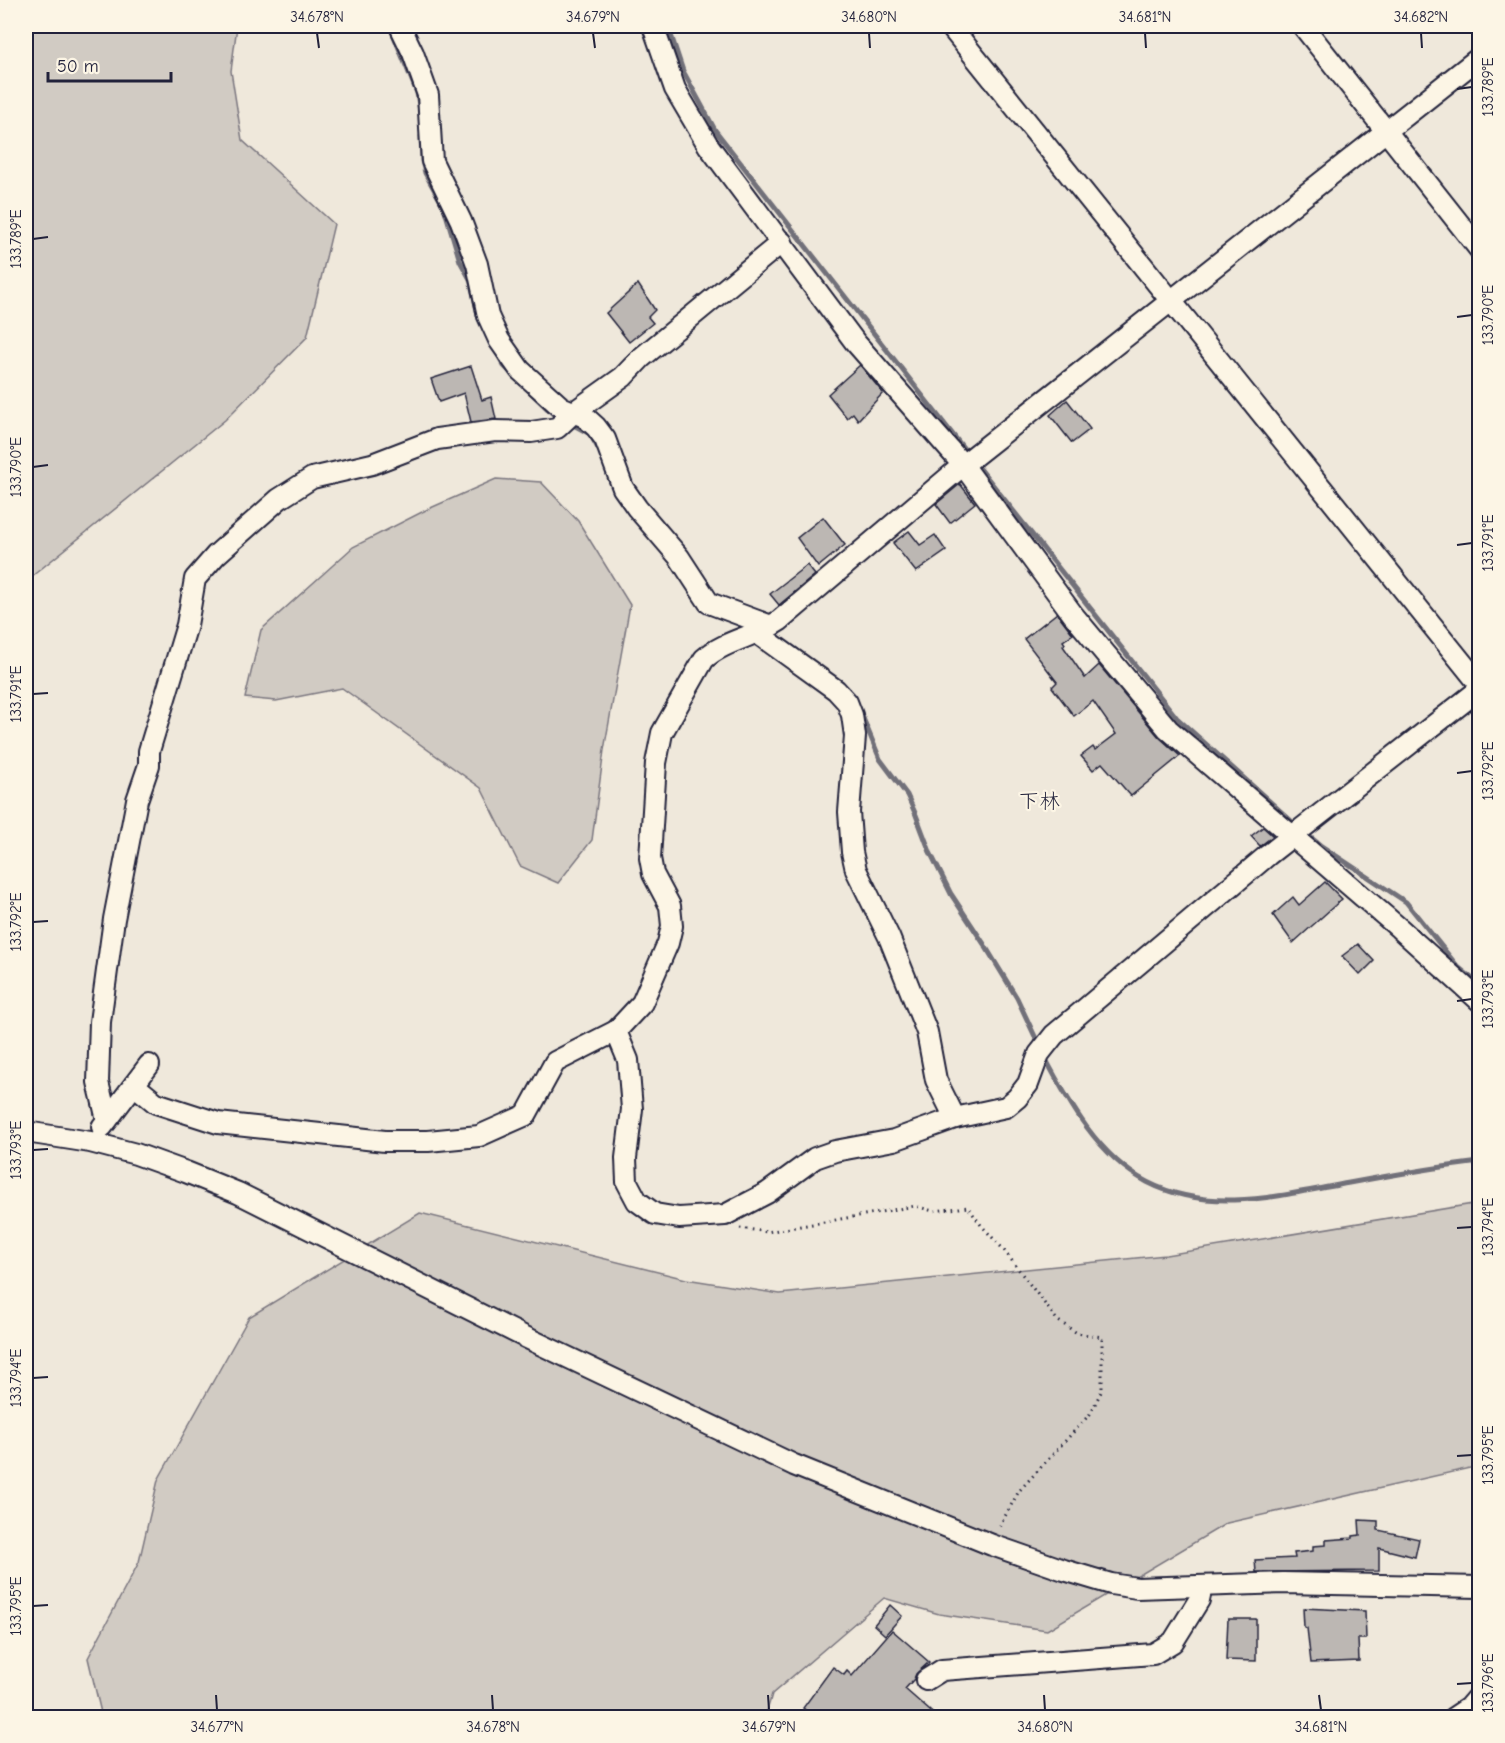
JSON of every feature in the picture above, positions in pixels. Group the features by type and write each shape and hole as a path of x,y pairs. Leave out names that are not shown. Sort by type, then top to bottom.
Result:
{"street":[{"path":"400,26 428,94 432,161 461,220 477,264 491,324 520,370 561,407 568,418"},
{"path":"653,26 675,89 708,145 855,342 970,460 1074,616 1168,729 1299,832 1479,1001"},
{"path":"616,1031 628,1060 632,1109 626,1158 627,1182 637,1201 655,1214 679,1218 725,1215 767,1193 815,1158 835,1151 894,1140 955,1118 1006,1107 1028,1084 1042,1051 1054,1035 1299,832 1479,687 1173,300 950,26"},
{"path":"1303,26 1479,250"},
{"path":"134,1085 156,1103 218,1123 385,1141 428,1141 479,1136 526,1115 555,1062 616,1031 642,1003 668,943 672,926 670,906 653,874 650,858 656,763 662,733 704,659 712,651 724,645 764,629 970,460 1479,57"},
{"path":"107,1120 98,1082 100,1022 114,919 137,800 149,765 149,751 187,625 195,579 216,555 279,499 312,478 372,464 437,439 495,431 531,432 557,428 623,377 641,358 782,242"},
{"path":"568,418 585,417 605,439 623,488 637,508 679,556 709,603 764,629 847,702 855,736 849,812 852,852 856,870 889,937 927,1032 936,1080 955,1118"},
{"path":"90,1142 149,1065"},
{"path":"26,1132 90,1142 136,1155 238,1193 523,1336 794,1465 992,1545 1064,1570 1111,1584 1137,1588 1295,1583 1479,1587"},
{"path":"926,1680 942,1670 1154,1654 1173,1642 1199,1600 1202,1586"},
{"path":"1453,1718 1468,1708 1479,1694"}],"path":[{"path":"725,1215 732,1224 744,1230 768,1232 915,1206 933,1211 968,1206 1056,1320 1077,1333 1102,1337 1102,1390 1090,1414 1019,1491 998,1528 992,1545"}],"shaded area":[{"path":"26,26 237,26 231,71 242,140 334,224 307,337 225,420 26,581"},
{"path":"496,479 541,482 578,521 630,605 604,750 592,840 558,883 520,866 481,788 342,688 276,701 245,698 261,630 353,547 426,510"},
{"path":"1479,1203 1479,1466 1227,1523 1047,1630 939,1614 884,1598 772,1694 765,1718 102,1717 88,1658 139,1562 158,1480 249,1317 420,1213 686,1279 780,1294 1166,1255"}],"building":[{"path":"638,284 655,310 648,317 653,323 629,342 606,313"},
{"path":"860,365 883,393 858,420 853,413 847,418 828,394"},
{"path":"471,366 482,400 491,397 496,419 471,422 464,393 439,402 431,379"},
{"path":"1067,400 1090,429 1072,443 1050,415"},
{"path":"960,484 975,503 950,523 936,504"},
{"path":"823,517 845,545 818,567 797,538"},
{"path":"909,531 920,545 935,535 946,551 916,572 893,543"},
{"path":"807,565 815,575 779,605 770,594"},
{"path":"1057,613 1073,634 1063,641 1065,644 1063,646 1085,678 1099,665 1159,737 1180,756 1131,796 1102,763 1093,770 1081,756 1093,747 1095,750 1116,734 1093,701 1074,716 1052,687 1057,682 1024,639"},
{"path":"1263,827 1273,836 1260,846 1251,836"},
{"path":"1325,882 1342,899 1293,943 1273,915 1293,897 1299,905"},
{"path":"1358,944 1374,961 1360,975 1342,956"},
{"path":"1359,1520 1378,1521 1378,1530 1419,1539 1415,1557 1379,1548 1379,1571 1256,1572 1255,1560 1295,1558 1294,1553 1313,1551 1313,1546 1326,1545 1326,1540 1353,1538 1353,1536 1360,1535"},
{"path":"890,1605 902,1616 885,1635 874,1625"},
{"path":"1303,1608 1365,1611 1366,1639 1358,1639 1359,1661 1311,1663"},
{"path":"1228,1619 1256,1619 1256,1661 1226,1660"},
{"path":"892,1630 929,1662 905,1689 938,1718 815,1718 803,1708 833,1667 844,1675 847,1671 852,1676"}],"waterway":[{"path":"390,26 417,93 420,111"},
{"path":"668,26 683,71 715,130 968,454"},
{"path":"421,136 425,173 444,207 460,261 470,279 479,319"},
{"path":"496,351 504,366 513,375"},
{"path":"530,392 561,419"},
{"path":"570,423 590,434 599,450"},
{"path":"974,461 1177,718 1297,826"},
{"path":"624,505 636,521"},
{"path":"860,711 880,759 907,795 930,852 951,894 1017,998 1039,1045"},
{"path":"1304,832 1406,902 1458,967 1480,985"},
{"path":"1044,1056 1075,1110 1099,1143 1130,1171 1147,1182 1171,1192 1196,1198 1221,1200 1273,1197 1414,1171 1480,1162"}],"district":[{"name":"下林","path":"1039,801"}]}
